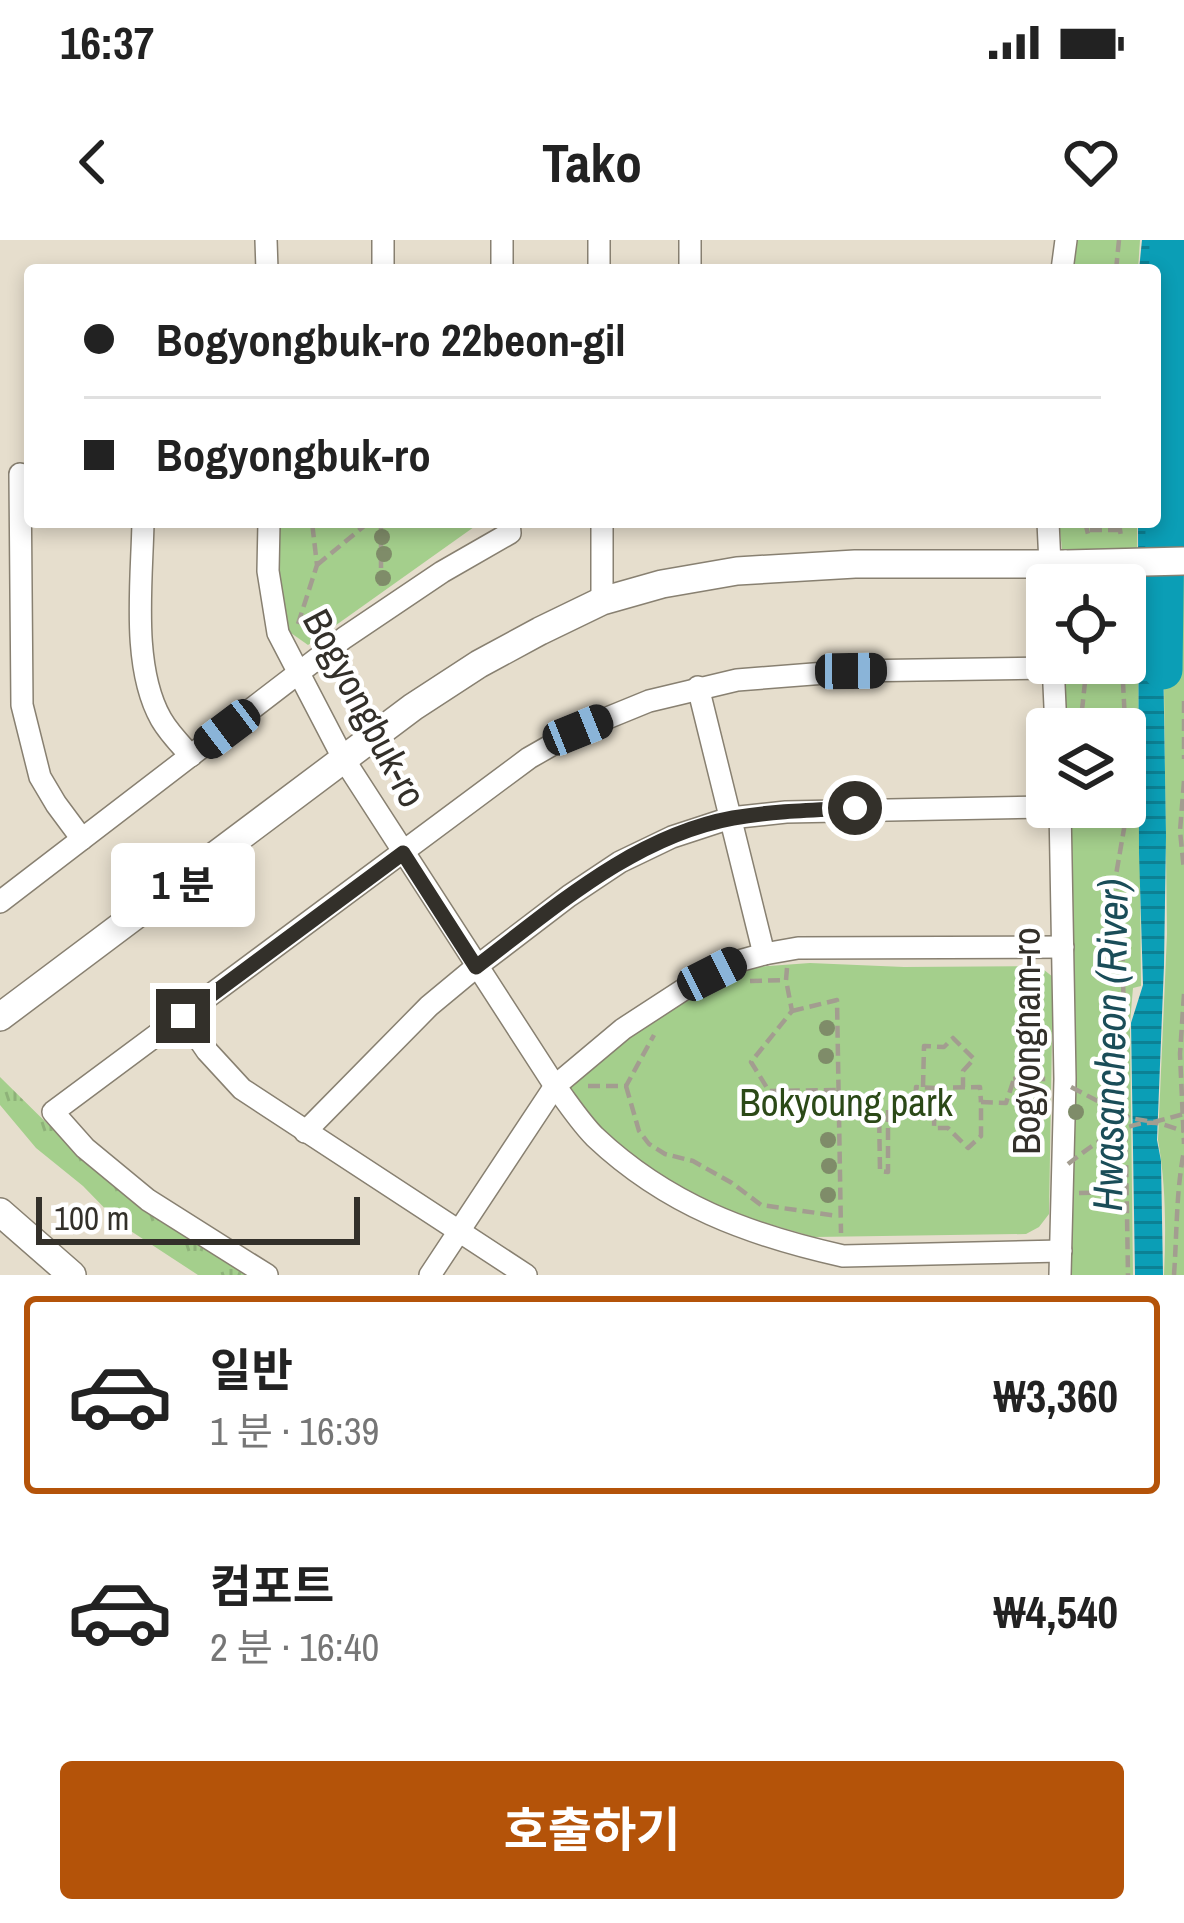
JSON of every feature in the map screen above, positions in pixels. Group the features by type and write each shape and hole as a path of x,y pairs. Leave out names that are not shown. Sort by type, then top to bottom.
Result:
{"street":[{"path":"17,474 22,705 40,777 82,839"},
{"path":"143,528 145,665 158,715 190,756"},
{"name":"Bogyongbuk-ro","path":"269,528 268,571 278,633 343,758 476,967 592,1134 662,1190 740,1228 841,1255 1060,1251"},
{"path":"0,902 344,638 510,533 510,528"},
{"path":"602,528 602,601"},
{"path":"1049,528 1055,564"},
{"path":"1146,564 1184,561"},
{"path":"0,1017 413,707 479,664 602,601 662,584 737,572 855,565 1026,570"},
{"path":"403,853 529,758 578,730 649,701 737,680 851,671 1026,667"},
{"path":"698,687 764,954"},
{"path":"304,1132 429,1006 476,967 568,896 620,862 671,837 730,818 855,808 1026,807"},
{"name":"Bogyongnam-ro","path":"1060,828 1068,1083 1060,1275"},
{"name":"Bogyongbuk-ro","path":"267,1275 148,1200 85,1148 53,1112 403,853"},
{"path":"430,1275 562,1086 622,1029 735,962 798,948 1063,947"},
{"path":"183,1016 242,1089 526,1275"},
{"path":"0,1212 72,1275"}],"path":[{"path":"292,641 316,565 313,528"},
{"path":"316,565 362,528"},
{"path":"381,528 381,586"},
{"path":"1088,530 1120,530"},
{"path":"1123,684 1129,800 1116,875 1122,913 1128,1275"},
{"path":"1184,701 1184,759"},
{"path":"1184,781 1180,831 1184,870"},
{"path":"741,981 786,980 792,1011"},
{"path":"1174,1275 1184,1148 1180,1039 1184,994"},
{"path":"837,1090 769,1090 752,1062 792,1011 837,1000 841,1255"},
{"path":"656,1031 626,1086 639,1131 649,1144 664,1154 693,1161 761,1204 840,1216"},
{"path":"923,1087 924,1046 944,1047 953,1038 974,1059 963,1072 963,1087"},
{"path":"981,1102 1006,1103 1015,1076 1021,1114 1027,1117 1027,1079 1068,1083 1115,1112 1184,1131"},
{"path":"562,1086 626,1086"},
{"path":"837,1110 879,1109 880,1171 888,1172 888,1107 915,1108 916,1087 980,1087 981,1136 968,1148 948,1128 934,1128 934,1088"},
{"path":"1068,1164 1130,1128 1184,1114"},
{"path":"1068,1193 1125,1192"}],"green space":[{"path":"1077,240 1140,240 1138,264 1074,264"},
{"path":"1170,240 1184,240 1184,1275 1164,1275 1165,1208 1158,1140 1167,934 1162,521"},
{"path":"273,528 473,528 308,645 281,626"},
{"path":"1060,528 1137,528 1137,564 1064,564"},
{"path":"1064,684 1138,684 1139,708 1066,708"},
{"path":"1071,828 1140,828 1141,986 1133,988 1130,1023 1133,1275 1069,1275"},
{"name":"Bokyoung park","path":"810,963 1039,966 1053,977 1049,1214 1039,1227 1026,1234 814,1237 714,1208 664,1182 617,1147 567,1094 568,1079 627,1035 739,968"},
{"path":"0,1077 78,1154 251,1275 198,1275 120,1224 36,1148 0,1105"}],"water":[{"path":"1142,240 1169,240 1161,524 1161,264 1140,264"},
{"path":"1161,524 1166,836 1157,1140 1163,1275 1135,1275 1131,1023 1143,985 1139,828 1146,828 1146,708 1139,708 1138,684 1146,684 1146,564 1138,564 1138,528 1161,528"}],"waterway":[{"name":"Hwasancheon (River)","path":"1163,670 1169,240"}],"route":[{"path":"183,1016 403,853 476,967 568,896 620,862 671,837 730,818 855,808"}]}
